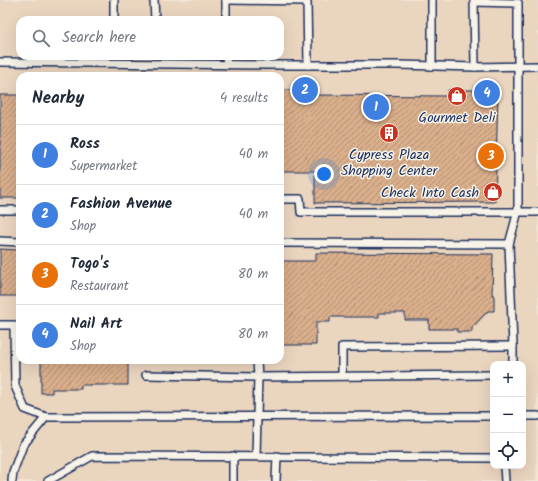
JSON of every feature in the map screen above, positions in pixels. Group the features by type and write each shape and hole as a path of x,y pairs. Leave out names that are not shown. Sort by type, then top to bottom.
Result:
{"lane":[{"path":"114,0 114,16"},
{"path":"154,0 154,16"},
{"path":"226,16 226,0 307,0 308,66"},
{"path":"432,0 432,66"},
{"path":"475,67 474,1 518,3 518,211 509,244 513,361"},
{"path":"0,62 114,60 156,64 226,65 475,67 538,66"},
{"path":"156,60 156,64"},
{"path":"226,60 226,65"},
{"path":"284,199 300,199 301,212 538,212"},
{"path":"0,210 16,210"},
{"path":"0,241 16,242"},
{"path":"284,243 509,244"},
{"path":"0,325 14,325 15,386 25,409 46,417 490,416"},
{"path":"342,376 342,347 513,346"},
{"path":"256,456 257,364"},
{"path":"146,375 258,377 490,375"},
{"path":"526,416 538,416"},
{"path":"12,481 13,472 23,445 46,417"},
{"path":"48,481 92,456 490,458"},
{"path":"233,456 233,481"},
{"path":"276,456 276,481"},
{"path":"504,469 505,481"}],"shaded area":[{"path":"0,0 538,0 538,306 536,481 0,481"}],"building":[{"name":"Cypress Plaza Shopping Center","path":"284,90 315,90 315,95 446,96 448,90 495,90 495,93 498,94 495,202 315,203 315,171 284,171"},
{"path":"0,95 16,95 16,198 0,198"},
{"path":"0,249 16,250 16,296 0,296"},
{"path":"316,253 493,254 492,295 494,295 494,311 488,311 472,328 472,332 457,332 457,329 429,329 429,320 405,320 405,313 379,313 379,317 330,317 330,322 316,322 316,345 284,345 284,261 316,261"},
{"path":"41,364 128,364 128,385 81,385 81,389 52,389 52,393 41,393"}],"place":[{"name":"Fashion Avenue","path":"305,90"},
{"name":"Nail Art","path":"487,93"},
{"name":"Gourmet Deli","path":"457,96"},
{"name":"Ross","path":"376,107"},
{"name":"Cypress Plaza Shopping Center","path":"389,133"},
{"name":"Togo's","path":"491,156"},
{"name":"Check Into Cash","path":"493,192"}]}
